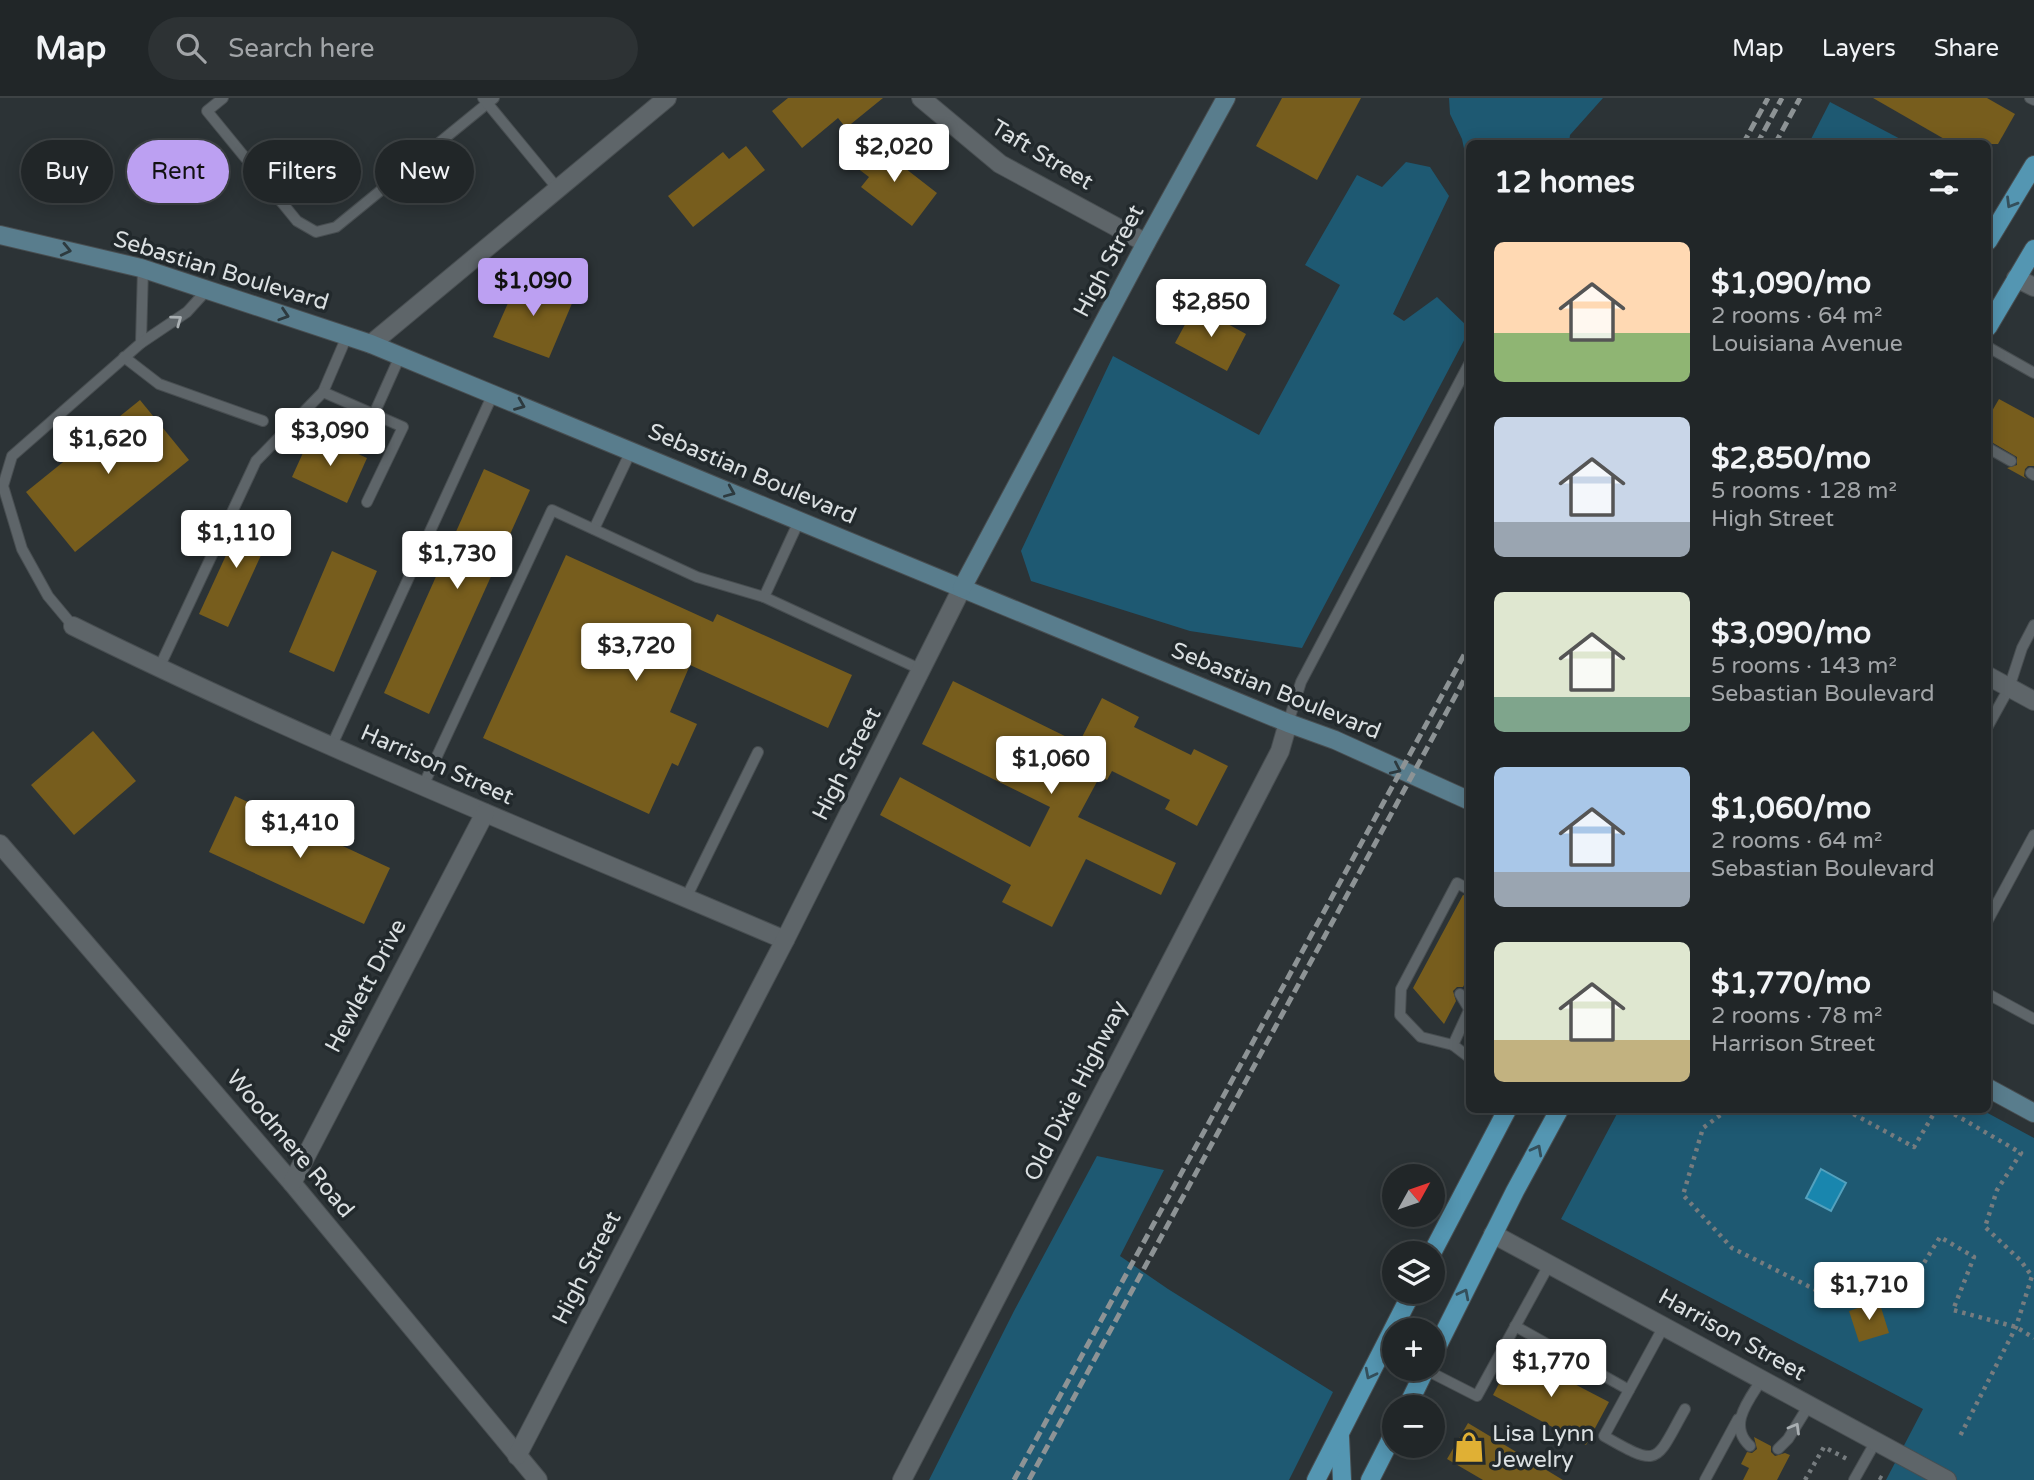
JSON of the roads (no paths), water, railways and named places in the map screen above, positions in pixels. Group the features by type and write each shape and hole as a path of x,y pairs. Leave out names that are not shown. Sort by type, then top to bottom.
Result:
{"main road":[{"name":"High Street","path":"962,588 1226,98"},
{"path":"1991,236 2034,165"},
{"name":"Sebastian Boulevard","path":"0,235 143,268 371,344 1288,723 1335,740 1466,799"},
{"path":"1991,322 2034,248"},
{"path":"1991,1090 2034,1114"},
{"path":"1438,1241 1505,1113"},
{"path":"1445,1330 1557,1113"},
{"path":"1317,1480 1406,1304"},
{"path":"1340,1434 1342,1480"},
{"path":"1370,1480 1382,1456"}],"street":[{"path":"371,344 667,98"},
{"name":"Taft Street","path":"921,98 1000,164 1146,243"},
{"path":"2016,278 2034,287"},
{"name":"High Street","path":"517,1456 785,940 962,588"},
{"name":"Harrison Street","path":"73,626 159,668 423,786 785,940"},
{"path":"1991,678 2034,701"},
{"name":"Old Dixie Highway","path":"902,1480 1280,751 1288,723"},
{"name":"Hewlett Drive","path":"292,1183 485,813"},
{"name":"Woodmere Road","path":"0,844 292,1183 538,1480"},
{"name":"Harrison Street","path":"1493,1234 1947,1480"}],"lane":[{"path":"223,98 207,111 298,221 316,232 336,227 488,100 558,188"},
{"path":"141,343 143,268"},
{"path":"73,626 48,596 22,549 4,486 12,456 141,343 187,312 207,290"},
{"path":"159,668 256,461 323,392 347,336"},
{"path":"1991,349 2034,373"},
{"path":"374,414 400,356"},
{"path":"124,357 159,384 263,421"},
{"path":"1288,723 1301,681 1466,370"},
{"path":"323,392 403,427 368,502"},
{"path":"332,745 493,394"},
{"path":"1991,450 2011,461"},
{"path":"594,529 631,451"},
{"path":"423,786 552,510 697,577 764,597 922,670"},
{"path":"764,597 799,521"},
{"path":"1991,721 2009,688 2022,648 2033,629"},
{"path":"686,898 758,752"},
{"path":"1991,914 2034,835"},
{"path":"1466,888 1457,883 1440,915 1425,954 1401,989 1400,1014 1421,1037 1453,1045 1466,1055"},
{"path":"1440,915 1447,925"},
{"path":"1460,994 1466,1002"},
{"path":"1991,996 2034,1019"},
{"path":"1453,1045 1466,1017"},
{"path":"1445,1375 1477,1396 1549,1263"},
{"path":"1514,1326 1629,1390"},
{"path":"1664,1326 1604,1436 1635,1454 1649,1458 1661,1452 1685,1409"},
{"path":"1705,1480 1762,1379"},
{"path":"1778,1449 1788,1440 1809,1405"},
{"path":"1740,1416 1739,1431 1750,1446"},
{"path":"1854,1480 1876,1441"}],"railway":[{"path":"1745,140 1768,98"},
{"path":"1759,140 1782,98"},
{"path":"1777,140 1800,98"},
{"path":"1014,1480 1466,651"},
{"path":"1029,1480 1466,676"}],"place":[{"name":"Lisa Lynn Jewelry","path":"1469,1447"}]}
